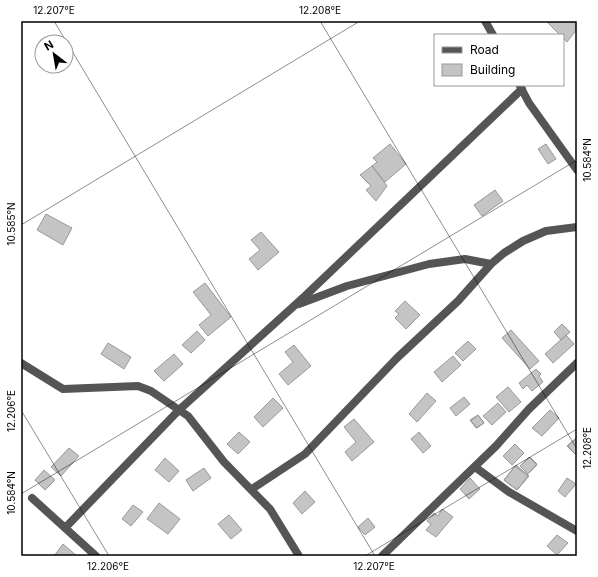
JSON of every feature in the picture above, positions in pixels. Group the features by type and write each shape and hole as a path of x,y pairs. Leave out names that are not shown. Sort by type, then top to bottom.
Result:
{"street":[{"path":"485,21 492,34"},
{"path":"65,528 179,410 295,305 521,87 529,103 577,170"},
{"path":"252,489 305,454 397,358 458,302 491,264 504,253 522,240 546,231 577,227"},
{"path":"295,305 347,286 429,264 465,259 491,264"},
{"path":"21,363 63,389 138,386 151,391 188,416 224,462 270,509 299,556"},
{"path":"382,556 496,446 529,410 577,363"},
{"path":"475,466 509,492 577,530"},
{"path":"32,498 96,556"}],"building":[{"path":"546,21 577,21 577,29 567,42 564,39 564,34 559,34"},
{"path":"390,144 406,164 385,182 372,166 377,162 373,158"},
{"path":"546,144 556,159 548,164 538,149"},
{"path":"372,166 387,186 376,201 366,190 371,186 360,175"},
{"path":"495,190 503,201 482,216 474,205"},
{"path":"46,214 72,228 63,245 37,230"},
{"path":"261,232 279,252 258,270 249,259 260,250 251,240"},
{"path":"205,283 231,317 208,336 199,325 211,315 193,292"},
{"path":"405,301 420,315 406,329 395,318 399,314 395,311"},
{"path":"562,324 570,332 561,340 554,332"},
{"path":"511,330 539,361 530,369 502,338"},
{"path":"197,331 205,340 191,353 182,345"},
{"path":"566,335 574,344 553,363 545,354"},
{"path":"468,341 476,349 463,361 455,353"},
{"path":"108,343 131,357 124,369 101,354"},
{"path":"294,345 311,366 288,385 279,374 293,362 285,352"},
{"path":"174,354 183,364 164,381 154,371"},
{"path":"453,356 461,365 442,382 434,372"},
{"path":"536,369 541,374 539,376 543,382 532,391 527,385 523,389 519,383"},
{"path":"508,387 521,402 509,412 496,397"},
{"path":"427,393 436,401 417,422 409,414"},
{"path":"464,397 470,404 456,416 450,408"},
{"path":"273,398 283,408 263,427 254,417"},
{"path":"498,403 506,412 492,425 483,416"},
{"path":"550,410 559,418 542,436 532,428"},
{"path":"478,415 484,423 477,428 471,421"},
{"path":"478,415 484,423 476,428 470,420"},
{"path":"354,419 374,442 352,461 345,452 356,442 344,427"},
{"path":"239,432 250,442 238,454 227,444"},
{"path":"419,432 431,446 423,453 411,439"},
{"path":"577,437 577,452 575,454 567,446"},
{"path":"577,438 577,452 575,454 568,446"},
{"path":"515,444 524,453 512,465 503,456"},
{"path":"69,448 79,456 61,476 51,467"},
{"path":"529,457 537,465 528,474 520,466"},
{"path":"530,457 537,464 528,474 520,466"},
{"path":"165,458 179,471 169,482 155,470"},
{"path":"516,465 529,476 517,490 504,480"},
{"path":"515,466 528,476 517,490 504,480"},
{"path":"204,468 211,478 193,491 186,480"},
{"path":"44,470 55,480 45,490 35,480"},
{"path":"470,478 480,489 469,499 460,489"},
{"path":"567,478 576,484 565,497 558,491"},
{"path":"305,491 315,502 302,514 293,503"},
{"path":"159,503 180,519 168,534 147,519"},
{"path":"133,505 143,512 131,526 122,519"},
{"path":"442,509 453,517 436,537 426,530 431,524 427,521 434,513 438,516"},
{"path":"229,515 242,530 231,539 218,524"},
{"path":"368,518 375,527 365,535 358,527"},
{"path":"557,535 568,543 557,555 547,546"},
{"path":"63,544 77,556 54,556"}]}
